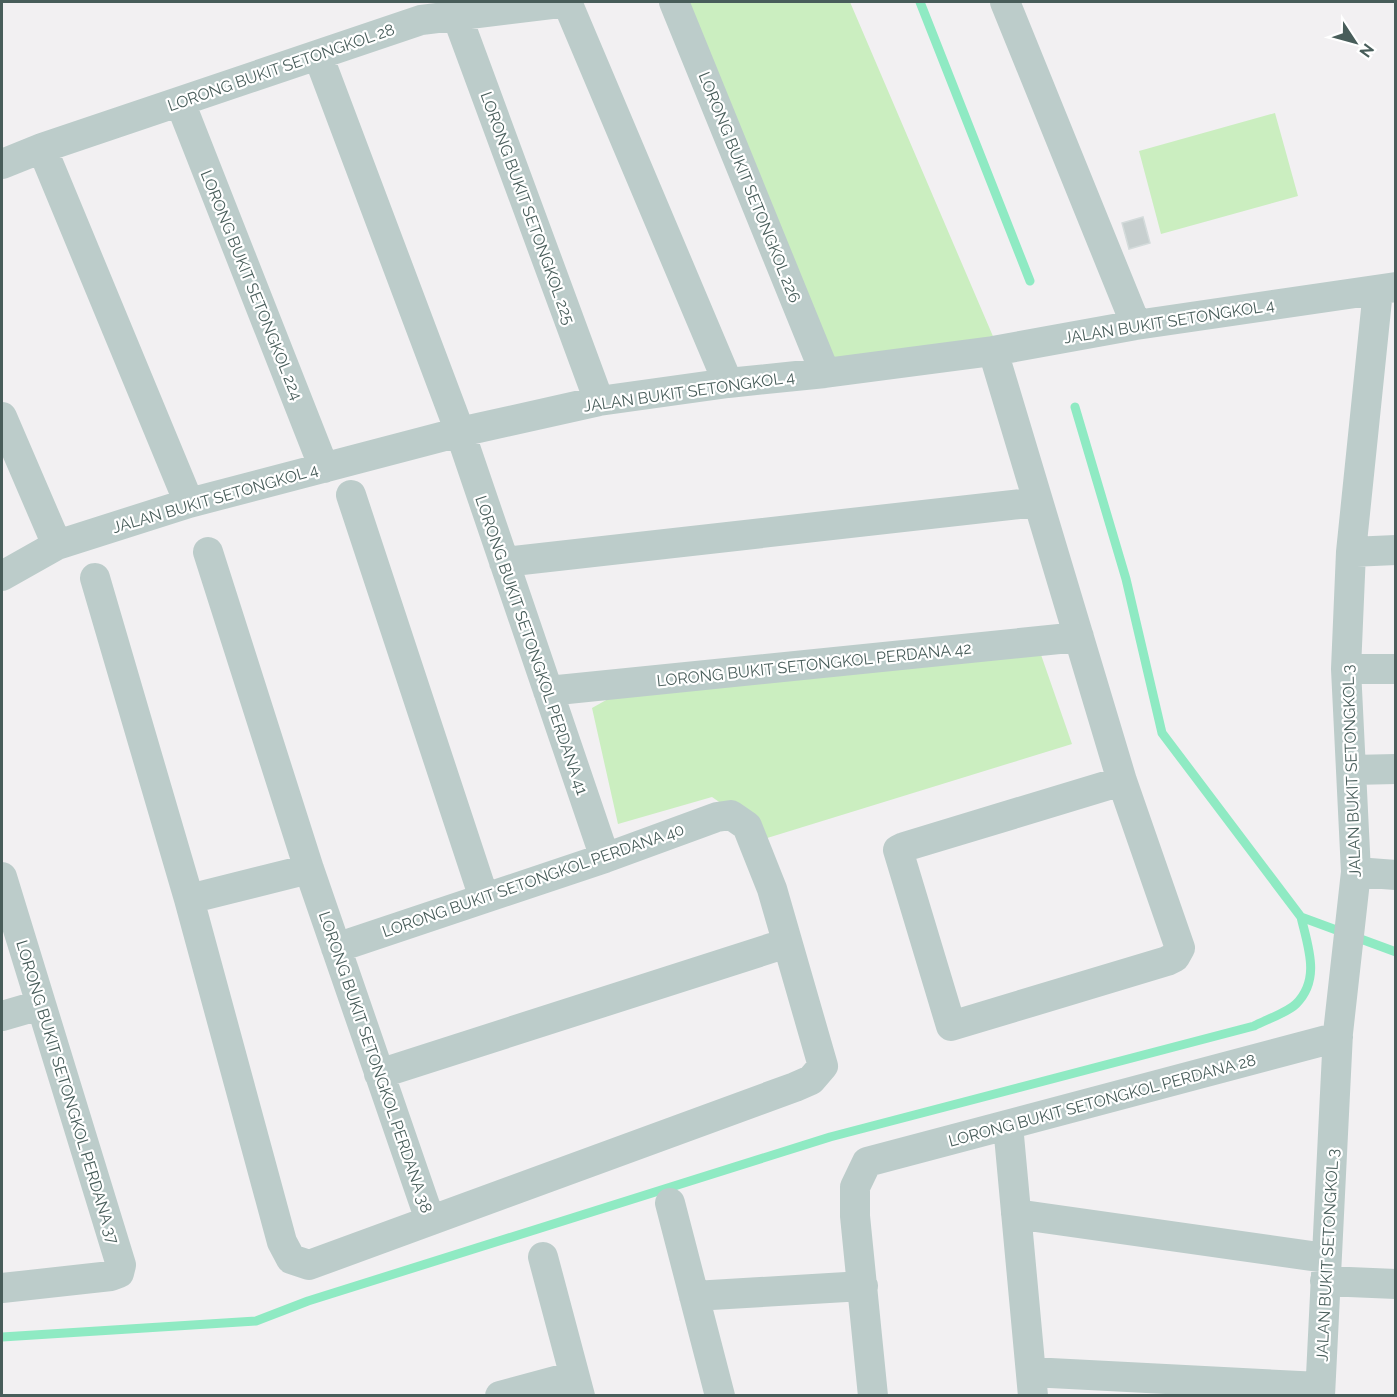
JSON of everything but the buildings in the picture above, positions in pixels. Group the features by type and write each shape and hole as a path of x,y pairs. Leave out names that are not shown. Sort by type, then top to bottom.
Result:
{"street":[{"path":"567,2 728,383"},
{"name":"LORONG BUKIT SETONGKOL 28","path":"2,164 42,147 318,55 417,11 457,15 567,2"},
{"name":"LORONG BUKIT SETONGKOL 226","path":"674,2 825,373"},
{"path":"1005,2 1136,325"},
{"name":"LORONG BUKIT SETONGKOL 225","path":"457,15 599,401"},
{"name":"LORONG BUKIT SETONGKOL PERDANA 41","path":"318,55 460,432 605,858"},
{"name":"LORONG BUKIT SETONGKOL 224","path":"180,102 324,468"},
{"path":"42,147 189,503"},
{"name":"JALAN BUKIT SETONGKOL 4","path":"2,576 57,545 189,503 460,432 599,401 993,351 1136,325 1387,288"},
{"name":"JALAN BUKIT SETONGKOL 3","path":"1320,1391 1338,1035 1356,872 1346,669 1351,552 1387,288"},
{"path":"993,351 1122,781 1180,948 1175,957 951,1026 898,850 904,846 1122,781"},
{"path":"2,417 57,545"},
{"path":"351,495 484,898"},
{"path":"504,562 1038,502"},
{"path":"1351,552 1395,550"},
{"name":"LORONG BUKIT SETONGKOL PERDANA 38","path":"208,552 309,868 430,1220 811,1080 823,1066 787,943"},
{"path":"95,579 189,898 282,1242 291,1259 309,1265 430,1220"},
{"name":"LORONG BUKIT SETONGKOL PERDANA 42","path":"549,691 1079,637"},
{"path":"1346,669 1395,669"},
{"path":"1352,770 1395,769"},
{"name":"LORONG BUKIT SETONGKOL PERDANA 40","path":"336,948 605,858 717,817 731,815 747,826 772,889 787,943"},
{"path":"189,898 309,868"},
{"path":"1356,872 1395,875"},
{"name":"LORONG BUKIT SETONGKOL PERDANA 37","path":"2,876 121,1265 118,1273 111,1276 2,1288"},
{"path":"379,1074 787,943"},
{"path":"2,1016 40,1005"},
{"name":"LORONG BUKIT SETONGKOL PERDANA 28","path":"863,1286 855,1216 855,1187 867,1162 1338,1035"},
{"path":"1008,1125 1032,1384 1320,1391"},
{"path":"670,1203 720,1395"},
{"path":"1016,1214 1326,1269 1395,1284"},
{"path":"500,1395 577,1386 543,1257"},
{"path":"694,1296 863,1286 873,1395"}],"green space":[{"path":"681,2 850,2 1001,355 833,377"},
{"path":"1275,113 1298,196 1161,234 1139,151"},
{"path":"1039,649 1072,744 764,839 738,815 712,797 618,824 592,708 608,699"}],"waterway":[{"path":"920,2 1030,281"},
{"path":"1075,407 1126,579 1162,733 1301,917 1396,952"},
{"path":"2,1337 256,1321 308,1301 830,1137 1254,1026 1292,1007 1304,994 1308,984 1310,962 1301,917"}]}
